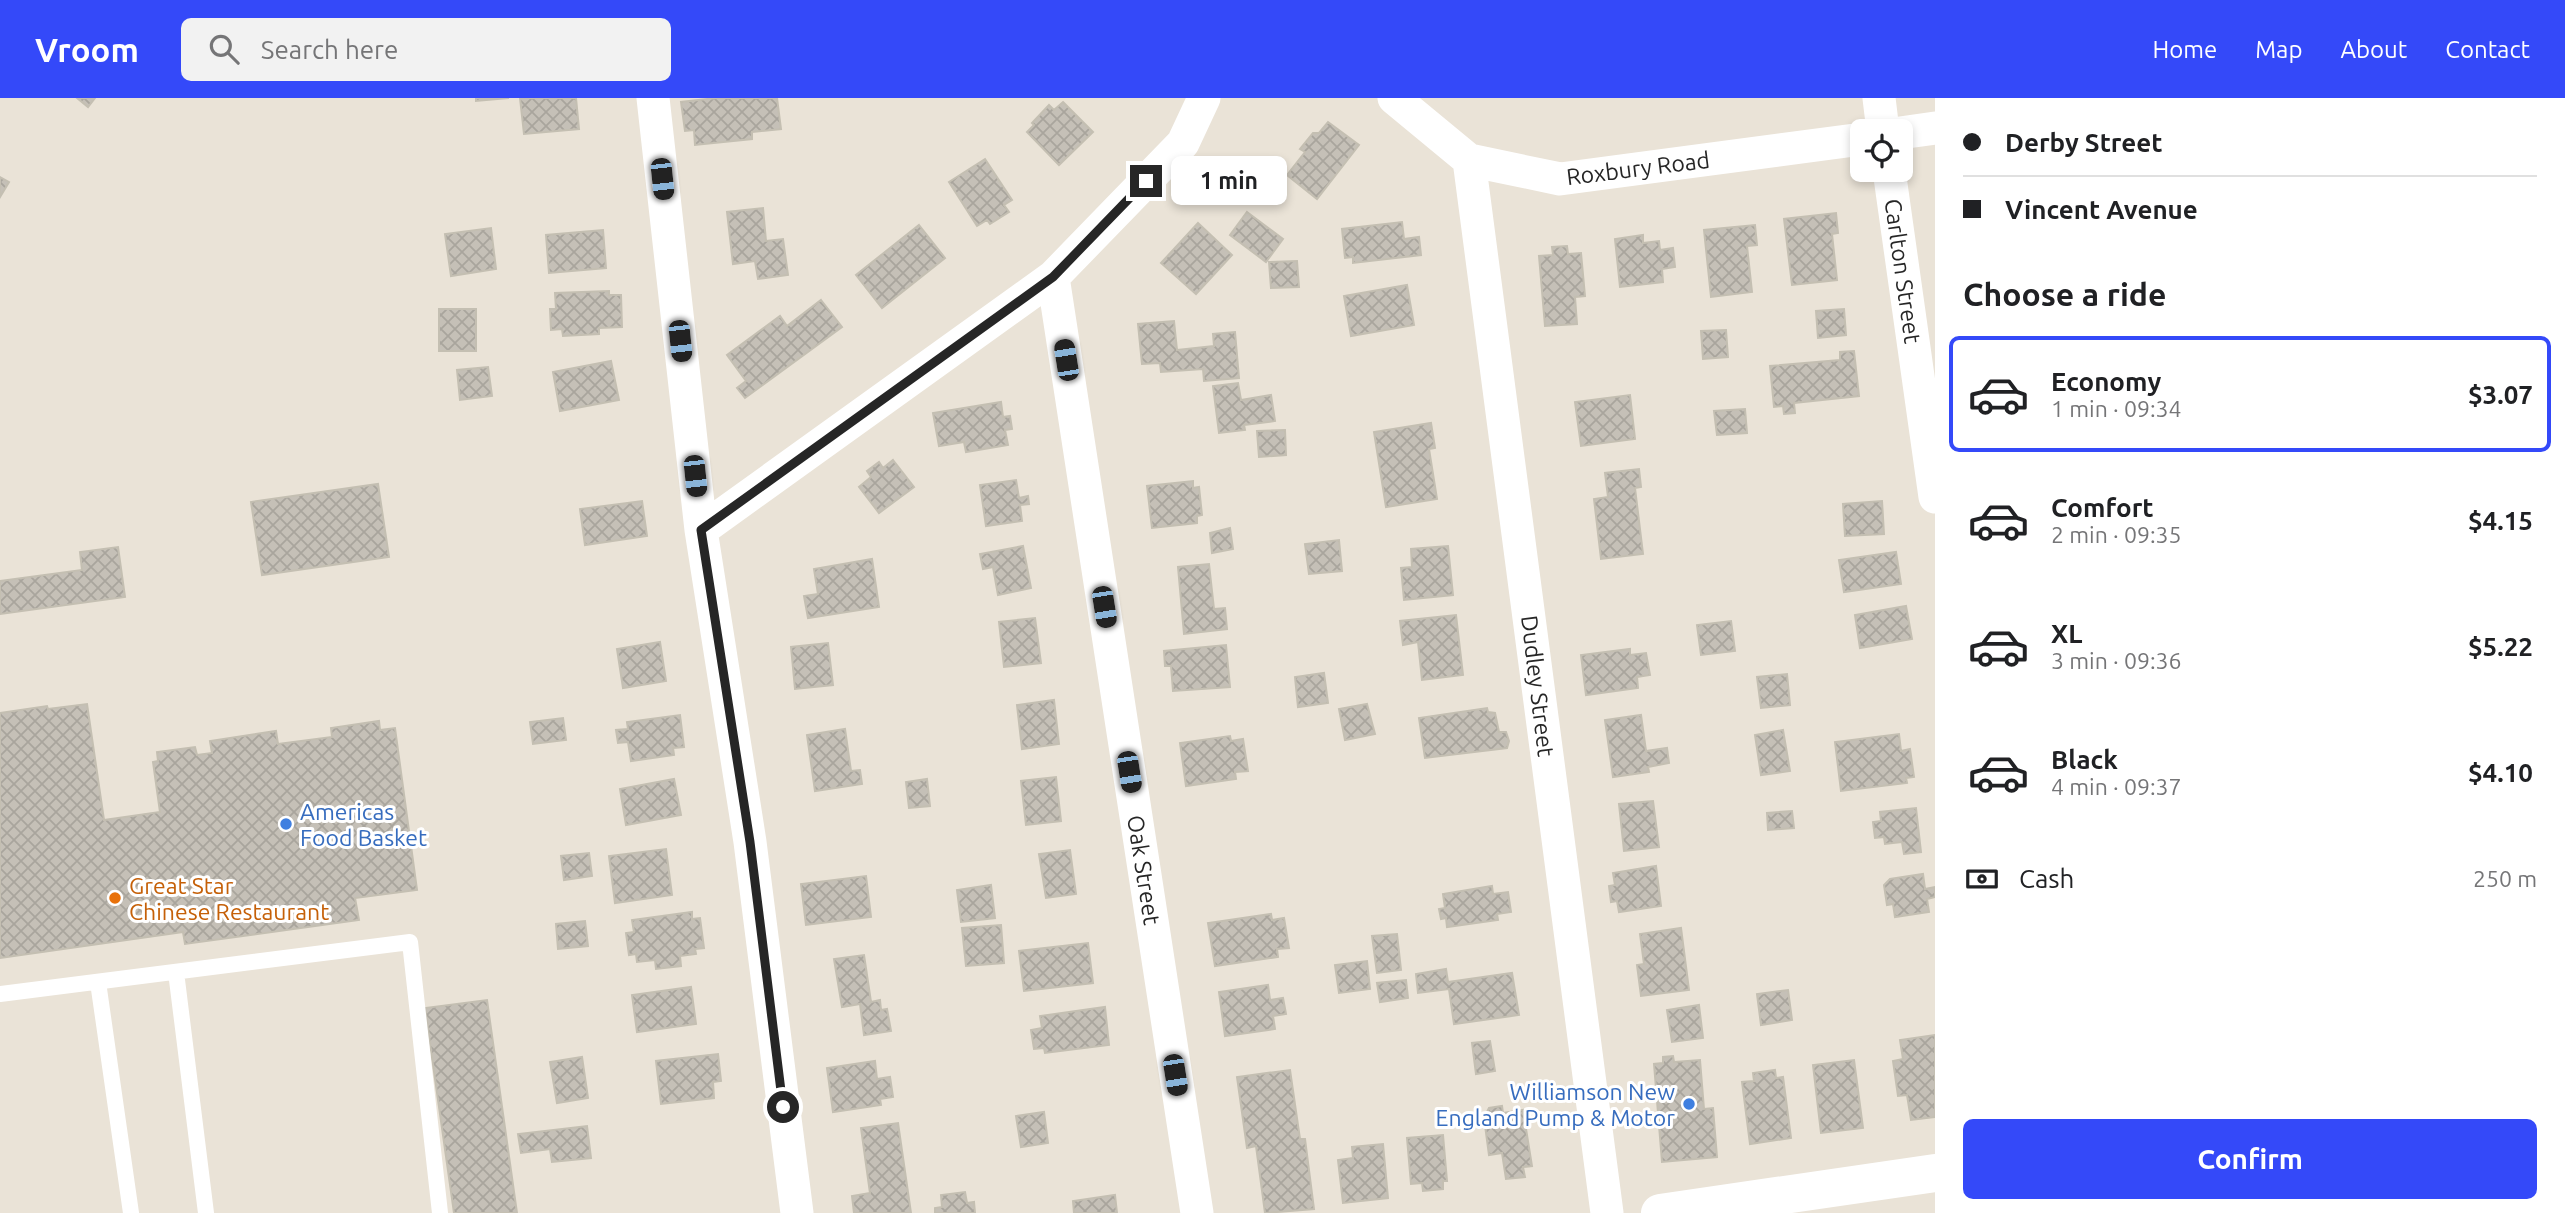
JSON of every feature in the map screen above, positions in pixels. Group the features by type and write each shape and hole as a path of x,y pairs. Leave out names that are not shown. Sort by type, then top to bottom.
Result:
{"street":[{"path":"653,98 701,530 750,842 797,1213"},
{"path":"701,530 1053,277 1184,143 1204,98"},
{"name":"Roxbury Road","path":"1394,98 1469,160 1559,179 1850,141"},
{"path":"1879,98 1882,119"},
{"path":"1913,131 1935,128"},
{"name":"Dudley Street","path":"1469,160 1607,1213"},
{"name":"Carlton Street","path":"1891,182 1935,497"},
{"name":"Oak Street","path":"1053,277 1196,1213"},
{"path":"1660,1213 1935,1172"}],"lane":[{"path":"0,994 410,942 440,1213"},
{"path":"176,972 206,1213"},
{"path":"98,982 131,1213"}],"building":[{"path":"77,98 95,98 88,107"},
{"path":"476,98 509,98 476,101"},
{"path":"520,98 576,98 579,129 524,134"},
{"path":"716,98 777,98 781,129 752,132 752,139 695,145 694,130 685,131 681,102"},
{"path":"1063,102 1093,132 1059,165 1027,132 1049,105 1054,110"},
{"path":"1328,122 1359,145 1317,199 1287,175 1305,152 1300,149 1313,133 1319,133"},
{"path":"985,159 1012,200 1004,205 1009,212 990,224 987,220 977,226 949,182"},
{"path":"0,177 9,182 0,197"},
{"path":"763,208 766,241 783,239 788,275 758,279 755,261 733,264 727,212"},
{"path":"1247,212 1283,239 1266,262 1230,235"},
{"path":"1836,213 1838,233 1832,234 1837,280 1792,285 1784,219"},
{"path":"1402,222 1404,239 1419,237 1421,255 1353,263 1353,257 1345,258 1342,229"},
{"path":"1198,223 1232,255 1196,294 1161,263"},
{"path":"919,225 945,258 882,308 856,275"},
{"path":"1755,225 1757,245 1747,246 1752,292 1711,297 1704,230"},
{"path":"491,228 496,269 451,276 445,234"},
{"path":"603,230 606,268 549,273 546,235"},
{"path":"1643,235 1643,243 1659,241 1660,250 1673,248 1675,267 1662,269 1663,282 1620,287 1615,239"},
{"path":"1567,246 1568,254 1581,253 1585,296 1575,297 1577,324 1545,326 1539,256 1553,255 1552,247"},
{"path":"1297,261 1299,287 1271,288 1269,262"},
{"path":"1407,285 1414,325 1351,336 1344,296"},
{"path":"609,291 609,295 621,295 622,327 599,328 599,334 563,336 562,329 551,330 550,309 556,309 555,293"},
{"path":"821,300 842,327 745,398 737,388 746,381 727,355 780,316 787,326"},
{"path":"439,309 476,309 476,351 439,351"},
{"path":"1844,309 1846,335 1818,338 1816,311"},
{"path":"1174,321 1177,350 1214,346 1213,334 1235,332 1239,378 1204,381 1203,369 1161,372 1160,363 1142,364 1138,324"},
{"path":"1726,330 1728,357 1703,359 1701,331"},
{"path":"1854,351 1859,396 1794,403 1795,413 1784,414 1783,406 1774,407 1770,366 1840,360 1840,352"},
{"path":"611,361 619,400 560,411 553,372"},
{"path":"488,367 492,396 460,400 457,370"},
{"path":"1238,383 1241,400 1271,395 1275,421 1244,425 1245,430 1219,433 1213,386"},
{"path":"1630,395 1635,439 1581,446 1575,402"},
{"path":"1001,402 1003,417 1010,416 1012,429 1005,430 1008,445 966,452 964,442 939,446 933,413"},
{"path":"1745,409 1747,433 1717,435 1714,411"},
{"path":"1431,423 1435,448 1429,449 1437,499 1386,507 1374,432"},
{"path":"1285,430 1286,455 1259,457 1257,431"},
{"path":"893,460 914,487 879,513 859,487 871,477 867,471 879,462 883,468"},
{"path":"1639,469 1641,487 1635,488 1643,554 1601,559 1594,499 1608,497 1605,473"},
{"path":"1016,480 1019,498 1028,496 1029,504 1020,505 1022,521 986,526 980,485"},
{"path":"1193,481 1193,488 1199,487 1202,515 1197,516 1197,523 1152,528 1147,486"},
{"path":"378,484 389,557 262,575 251,502"},
{"path":"642,501 647,536 585,545 580,509"},
{"path":"1882,501 1884,534 1845,536 1843,504"},
{"path":"1230,528 1233,549 1212,553 1210,533"},
{"path":"1339,540 1342,571 1309,574 1305,544"},
{"path":"1023,546 1031,588 998,595 993,567 983,569 980,554"},
{"path":"1448,546 1453,595 1404,600 1401,568 1412,567 1411,549"},
{"path":"118,547 125,597 0,614 0,581 82,570 80,552"},
{"path":"1896,552 1901,584 1844,592 1839,560"},
{"path":"872,559 879,607 808,618 804,596 818,594 814,569"},
{"path":"1209,564 1214,609 1225,608 1227,629 1184,634 1178,567"},
{"path":"1906,606 1912,639 1860,648 1855,615"},
{"path":"1456,615 1463,675 1422,680 1418,642 1403,645 1400,621"},
{"path":"1035,618 1041,663 1004,667 999,622"},
{"path":"1731,621 1735,651 1701,655 1697,625"},
{"path":"660,642 666,681 623,688 617,649"},
{"path":"828,643 833,685 795,689 791,647"},
{"path":"1226,645 1230,687 1173,691 1171,666 1165,666 1164,651"},
{"path":"1630,649 1630,655 1646,653 1650,675 1637,677 1638,688 1586,695 1581,655"},
{"path":"1324,673 1328,703 1298,707 1295,677"},
{"path":"1787,674 1790,705 1761,708 1757,677"},
{"path":"1054,700 1059,744 1022,749 1017,705"},
{"path":"87,704 104,820 160,812 153,762 158,761 157,752 195,747 197,755 212,753 210,741 276,731 278,744 332,737 331,728 379,721 380,730 395,728 417,890 355,898 359,920 185,944 183,932 0,958 0,713 47,706 48,709"},
{"path":"1367,704 1375,734 1345,740 1339,709"},
{"path":"1487,708 1488,712 1495,713 1499,732 1506,732 1509,741 1507,748 1425,758 1419,718"},
{"path":"680,715 684,747 673,748 674,755 631,761 628,742 618,743 616,730 628,729 627,722"},
{"path":"1641,715 1646,751 1667,748 1669,763 1648,767 1649,772 1613,777 1605,720"},
{"path":"563,718 566,740 533,744 530,722"},
{"path":"845,729 851,771 860,770 862,784 815,791 807,735"},
{"path":"1783,730 1790,771 1761,775 1755,735"},
{"path":"1899,734 1901,751 1910,749 1914,777 1906,778 1907,783 1841,791 1835,742"},
{"path":"1230,736 1231,741 1243,739 1248,771 1235,772 1236,779 1186,786 1180,743"},
{"path":"1056,777 1061,821 1026,825 1021,781"},
{"path":"674,779 681,815 626,825 620,789"},
{"path":"927,779 930,806 909,808 906,782"},
{"path":"1653,801 1659,847 1624,851 1619,804"},
{"path":"1916,808 1921,852 1904,854 1902,842 1885,844 1884,837 1875,838 1873,822 1881,821 1880,812"},
{"path":"1792,811 1794,828 1768,830 1767,813"},
{"path":"666,849 672,895 615,903 609,856"},
{"path":"1070,850 1076,894 1046,898 1039,854"},
{"path":"589,853 592,876 564,880 561,856"},
{"path":"1656,866 1661,906 1619,912 1617,901 1611,902 1609,886 1615,885 1613,873"},
{"path":"1923,874 1925,889 1935,887 1935,897 1927,899 1929,912 1895,917 1893,904 1887,905 1884,885 1890,879"},
{"path":"866,876 871,917 806,925 801,884"},
{"path":"991,885 995,918 961,922 957,890"},
{"path":"1492,886 1493,894 1508,892 1511,912 1497,914 1498,920 1447,927 1446,918 1441,919 1439,909 1445,908 1443,894"},
{"path":"692,912 692,919 700,918 704,948 695,949 696,954 680,956 681,966 656,969 655,960 637,962 636,954 629,955 626,933 634,932 632,920"},
{"path":"1271,914 1272,920 1284,918 1289,948 1277,949 1278,957 1215,966 1208,923"},
{"path":"585,921 588,946 558,949 556,924"},
{"path":"1001,925 1004,963 966,966 962,928"},
{"path":"1681,928 1689,990 1641,996 1637,965 1644,964 1640,934"},
{"path":"1397,934 1401,970 1377,973 1372,936"},
{"path":"1088,943 1093,983 1024,991 1019,951"},
{"path":"864,955 871,1002 880,1000 881,1010 887,1009 891,1031 864,1035 860,1004 842,1007 834,959"},
{"path":"1367,961 1370,989 1339,993 1335,965"},
{"path":"1446,969 1448,982 1512,973 1519,1015 1454,1024 1449,989 1418,993 1416,974"},
{"path":"1406,980 1408,998 1380,1002 1377,983"},
{"path":"1268,985 1270,1000 1283,998 1286,1014 1273,1016 1275,1029 1225,1036 1219,992"},
{"path":"691,987 696,1024 637,1032 632,995"},
{"path":"1788,990 1792,1020 1761,1025 1757,994"},
{"path":"487,1000 517,1213 454,1213 425,1008"},
{"path":"1699,1005 1703,1038 1672,1042 1667,1010"},
{"path":"1105,1007 1109,1045 1045,1053 1044,1048 1034,1049 1031,1030 1042,1028 1040,1016"},
{"path":"1935,1035 1935,1117 1911,1120 1907,1095 1898,1096 1893,1061 1903,1059 1900,1040"},
{"path":"1490,1041 1495,1071 1476,1074 1472,1043"},
{"path":"718,1054 721,1081 713,1082 714,1098 661,1104 656,1061"},
{"path":"1673,1056 1674,1062 1700,1060 1704,1109 1713,1108 1717,1157 1662,1162 1654,1064 1663,1063 1663,1057"},
{"path":"582,1057 588,1098 557,1103 550,1062"},
{"path":"1854,1060 1863,1128 1821,1133 1813,1065"},
{"path":"875,1061 877,1079 890,1077 893,1097 880,1099 881,1105 833,1112 827,1068"},
{"path":"1290,1070 1300,1139 1305,1139 1314,1209 1265,1213 1256,1146 1247,1148 1237,1077"},
{"path":"1775,1070 1776,1078 1783,1077 1791,1138 1750,1144 1742,1082 1754,1081 1753,1073"},
{"path":"1502,1106 1503,1113 1523,1110 1532,1166 1523,1167 1525,1177 1506,1179 1502,1153 1489,1155 1484,1118 1489,1108"},
{"path":"1044,1112 1048,1143 1021,1147 1016,1116"},
{"path":"898,1123 911,1213 854,1213 852,1196 870,1193 861,1128"},
{"path":"587,1126 591,1158 552,1162 550,1149 521,1153 518,1134"},
{"path":"1443,1135 1447,1181 1443,1181 1443,1189 1423,1191 1422,1183 1411,1184 1407,1138"},
{"path":"1383,1144 1388,1198 1343,1203 1338,1160 1353,1158 1352,1147"},
{"path":"965,1192 967,1203 974,1202 975,1213 935,1213 935,1208 942,1207 941,1195"},
{"path":"1115,1195 1117,1213 1074,1213 1073,1201"}],"place":[{"name":"Americas Food Basket","path":"286,824"},
{"name":"Great Star Chinese Restaurant","path":"115,898"},
{"name":"Williamson New England Pump & Motor","path":"1689,1104"}],"route":[{"path":"783,1107 750,842 701,530 1053,277 1146,181"}]}
